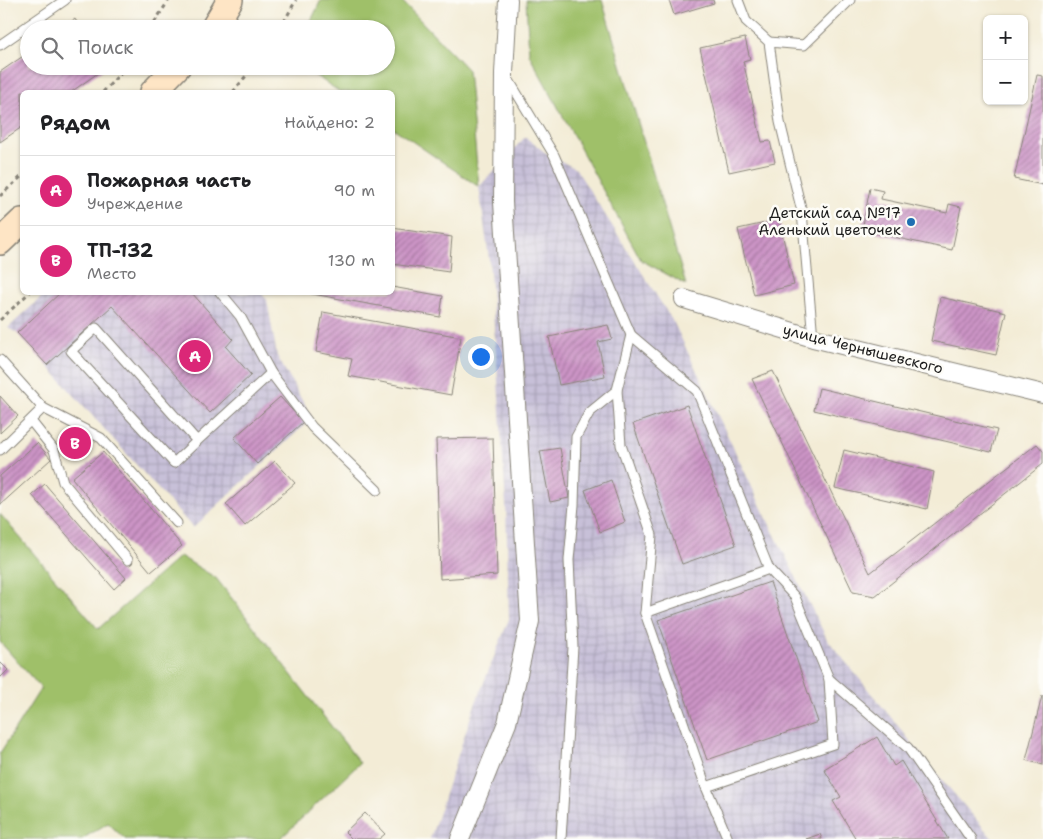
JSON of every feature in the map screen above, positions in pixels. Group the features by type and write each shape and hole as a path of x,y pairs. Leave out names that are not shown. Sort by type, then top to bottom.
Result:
{"main road":[{"path":"218,20 230,0"},
{"path":"155,90 169,75"},
{"path":"0,242 20,223"}],"street":[{"path":"460,839 507,723 530,620 503,202 504,73 508,0"},
{"name":"улица Чернышевского","path":"684,299 813,338 1043,394"}],"lane":[{"path":"36,20 65,0"},
{"path":"738,0 746,21 770,42 804,45 850,0"},
{"path":"0,45 20,31"},
{"path":"770,42 780,122 802,212 813,338"},
{"path":"504,73 554,155 631,335 696,391 769,569 795,598 829,679 833,744 706,787"},
{"path":"222,295 240,316 271,373 312,427 377,490"},
{"path":"197,441 96,328 71,352 174,463 271,373"},
{"path":"631,335 617,390 621,445 652,535 645,613 706,787 728,839"},
{"path":"0,360 43,408 101,438 177,523"},
{"path":"562,839 572,647 568,560 574,505 576,437 589,413 617,390"},
{"path":"0,450 43,408"},
{"path":"31,421 54,450 62,482 128,560"},
{"path":"645,613 769,569"},
{"path":"829,679 908,748 971,839"}],"path":[{"path":"156,20 169,0"},
{"path":"285,20 296,0"},
{"path":"105,90 118,75"},
{"path":"235,90 247,75"},
{"path":"0,196 20,178"},
{"path":"0,320 27,295"}],"shaded area":[{"path":"525,137 546,153 576,169 674,323 770,525 827,639 993,839 430,839 473,710 509,619 506,504 497,366 489,259 479,187"},
{"path":"44,295 263,295 267,300 277,356 312,418 193,528 47,365 17,333 8,328"}],"green space":[{"path":"321,0 401,0 468,70 479,187 395,129 395,90 337,90 314,75 395,75 395,20 311,20"},
{"path":"526,0 602,0 686,285 641,260 529,54"},
{"path":"0,514 98,629 180,556 216,578 360,763 280,839 125,839 108,823 82,839 0,839 0,753 41,688 0,642"}],"building":[{"path":"669,0 713,0 714,3 674,15"},
{"path":"745,38 750,59 743,61 762,142 770,141 775,162 729,172 700,48"},
{"path":"20,58 20,75 95,75 74,90 20,90 20,128 0,142 0,72"},
{"path":"1037,75 1043,76 1043,185 1014,179"},
{"name":"Детский сад №17 Аленький цветочек","path":"870,188 883,191 881,199 947,213 949,204 961,207 952,250 862,230"},
{"path":"779,220 794,285 754,295 738,229"},
{"path":"395,228 452,237 449,272 395,264"},
{"path":"395,288 443,296 440,317 318,295 395,295"},
{"path":"58,295 194,295 233,339 226,347 251,375 210,413 112,306 47,365 17,333"},
{"path":"940,297 1006,312 996,355 931,341"},
{"path":"323,312 461,337 451,395 348,376 352,359 316,352"},
{"path":"608,325 612,339 598,342 605,376 559,385 549,337"},
{"path":"773,371 870,573 1037,444 1043,451 1043,464 875,596 853,592 752,379"},
{"path":"819,388 997,430 991,452 814,410"},
{"path":"0,396 18,416 0,433"},
{"path":"280,397 303,422 257,464 234,438"},
{"path":"687,405 736,545 682,564 633,424"},
{"path":"75,433 85,444 75,453 65,442"},
{"path":"493,438 497,575 440,579 436,439"},
{"path":"37,443 51,459 0,505 0,476"},
{"path":"560,448 569,498 550,502 540,451"},
{"path":"844,450 934,472 927,509 835,488"},
{"path":"103,452 182,546 151,572 72,478"},
{"path":"275,461 295,483 245,526 226,504"},
{"path":"611,480 625,522 600,532 585,490"},
{"path":"45,484 126,578 114,589 32,495"},
{"path":"770,582 818,722 707,760 658,620"},
{"path":"0,662 8,670 0,678"},
{"path":"1043,696 1043,765 1026,760"},
{"path":"877,737 894,766 901,761 948,839 856,839 833,801 841,797 824,769"},
{"path":"365,813 385,834 379,839 352,839 345,832"},
{"path":"820,834 822,839 806,839"}],"place":[{"name":"Детский сад №17 Аленький цветочек","path":"911,222"},
{"name":"Пожарная часть","path":"195,356"},
{"name":"ТП-132","path":"75,443"}]}
